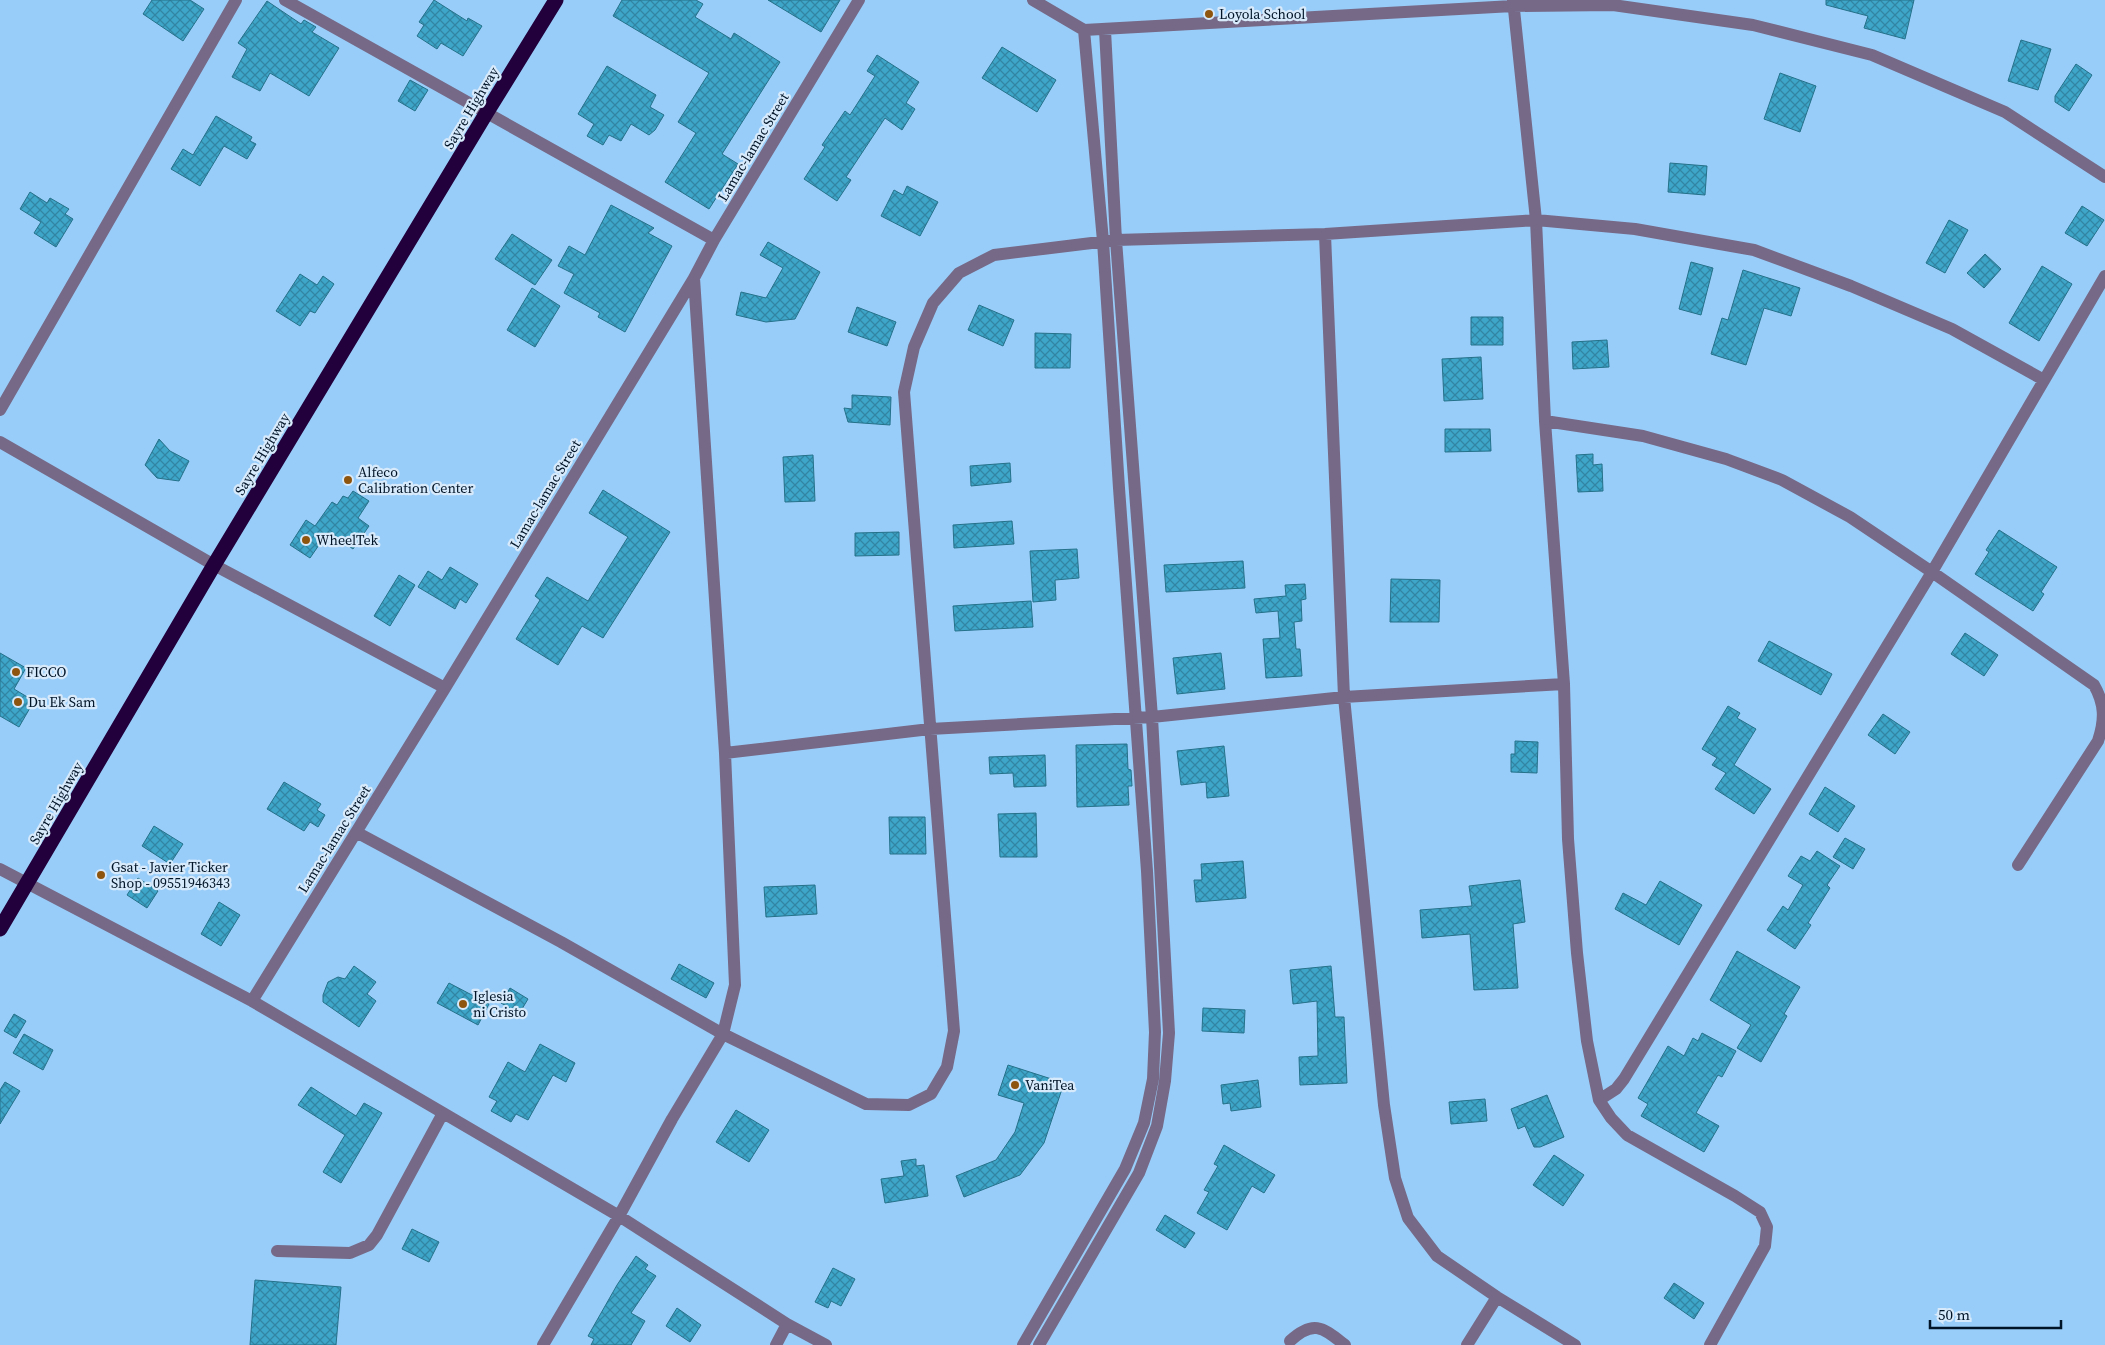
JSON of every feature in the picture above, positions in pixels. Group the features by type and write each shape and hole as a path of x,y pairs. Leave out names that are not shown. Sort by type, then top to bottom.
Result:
{"highway":[{"name":"Sayre Highway","path":"0,929 214,565 556,0"}],"street":[{"path":"0,410 236,0"},
{"path":"285,0 714,240"},
{"name":"Lamac-lamac Street","path":"252,1001 694,278 714,240 859,0"},
{"path":"1033,0 1084,30 1513,3 1613,5 1753,25 1872,55 2005,112 2105,177"},
{"path":"1513,3 1536,220 1545,421 1564,684 1568,839 1577,953 1587,1040 1599,1100 1611,1118 1627,1135 1760,1212 1767,1227 1765,1246 1710,1345"},
{"path":"1039,1345 1139,1173 1157,1126 1165,1081 1168,1032 1152,717 1134,486 1110,241 1084,30"},
{"path":"1023,1345 1125,1169 1144,1123 1152,1079 1155,1042 1147,872 1118,488 1105,30"},
{"path":"356,832 561,942 723,1034 866,1104 909,1105 931,1094 947,1067 954,1031 904,392 914,347 933,303 959,273 994,255 1110,241 1325,234 1536,220 1635,230 1754,250 1851,286 1952,329 2044,380"},
{"path":"1325,234 1344,697 1384,1105 1395,1178 1408,1218 1438,1256 1497,1297 1575,1345"},
{"path":"1599,1100 1616,1089 1624,1079 1932,572 2105,276"},
{"path":"543,1345 619,1216 672,1119 723,1034 735,985 725,753 694,278"},
{"path":"1545,421 1643,436 1726,459 1772,477 1850,517 2094,685 2101,694 2104,709 2104,724 2098,740 2018,865"},
{"path":"0,442 214,565 445,688"},
{"path":"1118,488 1134,486"},
{"path":"725,753 930,729 1152,717 1344,697 1564,684"},
{"path":"0,869 252,1001 619,1216 787,1324 826,1345"},
{"path":"1152,978 1166,977"},
{"path":"277,1251 350,1253 369,1245 377,1235 443,1113"},
{"path":"1105,1203 1118,1212"},
{"path":"1466,1345 1497,1297"},
{"path":"776,1345 787,1324"},
{"path":"1290,1341 1300,1331 1310,1327 1319,1327 1345,1345"}],"building":[{"path":"152,0 190,0 204,9 183,41 143,14"},
{"path":"434,0 467,21 468,18 482,26 463,56 441,43 437,49 417,36 424,25 419,22"},
{"path":"622,0 696,0 703,4 695,17 731,39 734,33 780,62 722,154 738,164 709,209 665,182 696,133 678,122 709,73 613,16"},
{"path":"768,0 840,0 821,32"},
{"path":"1826,0 1914,0 1905,39 1864,28 1868,16 1826,5"},
{"path":"267,1 301,24 304,20 316,27 312,32 339,48 309,96 270,73 260,91 232,77 247,49 238,43"},
{"path":"2021,40 2051,49 2038,90 2008,81"},
{"path":"1002,47 1056,80 1037,112 982,78"},
{"path":"877,55 919,82 906,103 915,109 902,130 885,118 846,177 851,180 837,201 804,179 825,147 822,145 845,111 850,115 875,76 867,71"},
{"path":"2076,64 2092,75 2069,111 2055,102 2055,96"},
{"path":"607,66 656,95 650,107 664,115 655,130 649,135 631,124 621,141 609,135 603,145 587,136 594,124 578,114"},
{"path":"1780,73 1816,86 1800,132 1764,119"},
{"path":"410,80 428,90 415,111 398,101"},
{"path":"216,116 252,137 250,141 256,144 247,159 224,146 200,186 171,169 183,149 193,155"},
{"path":"1670,163 1707,166 1705,195 1668,192"},
{"path":"907,186 938,202 920,236 881,216 894,190 903,195"},
{"path":"30,192 47,203 50,198 69,209 65,214 73,219 56,247 34,233 41,222 20,209"},
{"path":"611,205 654,228 648,233 672,246 625,332 598,317 600,313 564,293 574,274 558,266 569,246 585,255"},
{"path":"2082,206 2104,220 2087,246 2065,233"},
{"path":"1949,220 1968,230 1945,273 1926,263"},
{"path":"512,234 552,260 535,285 495,259"},
{"path":"768,242 820,272 795,319 766,322 736,315 741,292 766,298 783,268 760,255"},
{"path":"1985,254 2001,269 1984,288 1967,273"},
{"path":"1691,262 1713,268 1701,315 1679,309"},
{"path":"2042,266 2072,284 2039,341 2009,323"},
{"path":"1743,270 1800,288 1791,316 1764,308 1746,365 1711,354 1722,318 1728,320"},
{"path":"300,274 317,285 323,276 334,284 315,313 310,311 300,326 276,311"},
{"path":"532,288 560,306 535,347 507,330"},
{"path":"979,305 1014,320 1003,346 968,330"},
{"path":"857,307 896,322 887,346 848,332"},
{"path":"1471,317 1503,317 1503,345 1471,345"},
{"path":"1035,333 1071,334 1070,368 1035,368"},
{"path":"1607,340 1609,367 1573,369 1572,342"},
{"path":"1481,357 1483,399 1444,401 1442,359"},
{"path":"852,395 891,397 890,425 848,422 844,408 852,409"},
{"path":"1445,429 1490,429 1491,451 1445,452"},
{"path":"159,439 170,451 189,461 179,481 157,478 145,465"},
{"path":"1593,454 1593,465 1602,464 1603,491 1578,492 1576,455"},
{"path":"813,455 815,501 785,502 783,457"},
{"path":"1010,463 1011,482 971,486 970,466"},
{"path":"603,490 670,532 603,638 582,626 558,665 516,639 540,600 535,596 547,577 588,601 628,537 589,513"},
{"path":"353,491 369,501 358,518 369,526 353,549 328,532 310,558 290,545 306,520 315,526 332,502 337,505 343,496 348,498"},
{"path":"1012,521 1014,544 954,548 953,525"},
{"path":"1999,530 2057,567 2041,592 2044,594 2033,611 1975,574 1989,552 1986,550"},
{"path":"899,532 899,555 855,556 855,533"},
{"path":"1077,549 1079,578 1055,580 1056,600 1033,602 1030,551"},
{"path":"1243,561 1245,588 1166,592 1164,565"},
{"path":"450,567 478,584 466,603 460,599 455,609 418,587 428,571 442,580"},
{"path":"399,575 415,585 390,626 374,616"},
{"path":"1391,579 1440,580 1439,622 1390,622"},
{"path":"1305,584 1306,599 1301,600 1302,621 1294,622 1296,649 1300,649 1302,676 1266,678 1263,639 1280,638 1278,611 1256,613 1254,599 1286,596 1285,585"},
{"path":"1031,601 1033,627 955,631 953,606"},
{"path":"1965,633 1998,655 1984,676 1951,654"},
{"path":"1769,641 1832,674 1821,695 1758,661"},
{"path":"0,653 26,668 14,689 34,701 19,727 0,716"},
{"path":"1221,653 1225,689 1177,694 1173,658"},
{"path":"1728,706 1740,713 1737,718 1756,729 1734,765 1771,789 1754,814 1715,789 1726,773 1712,765 1717,758 1702,749"},
{"path":"1883,714 1910,732 1895,754 1868,735"},
{"path":"1515,741 1538,742 1537,773 1511,772 1511,754 1515,754"},
{"path":"1127,744 1128,769 1131,770 1132,786 1128,786 1129,805 1077,807 1076,745"},
{"path":"1224,746 1229,796 1207,798 1206,782 1181,785 1177,751"},
{"path":"1045,755 1046,786 1014,787 1013,773 990,774 989,757"},
{"path":"284,782 321,804 317,810 325,815 318,827 310,822 304,831 267,809"},
{"path":"1825,787 1855,806 1838,832 1809,814"},
{"path":"1036,813 1037,857 1000,857 998,814"},
{"path":"889,817 925,817 926,854 890,854"},
{"path":"154,826 183,844 170,864 142,846"},
{"path":"1845,838 1865,849 1853,869 1833,857"},
{"path":"1817,851 1840,866 1827,885 1830,888 1808,923 1811,925 1795,949 1767,930 1783,906 1788,910 1803,885 1788,876 1801,856 1810,861"},
{"path":"1243,861 1246,898 1196,902 1194,880 1202,880 1201,864"},
{"path":"138,878 158,891 147,908 127,895"},
{"path":"1520,880 1525,922 1513,924 1518,988 1474,990 1470,934 1422,938 1420,910 1472,906 1469,886"},
{"path":"1660,881 1702,905 1679,945 1615,909 1623,893 1646,905"},
{"path":"815,885 817,914 766,917 764,887"},
{"path":"219,902 240,915 221,946 201,934"},
{"path":"1737,951 1800,987 1784,1014 1787,1016 1761,1062 1737,1048 1751,1025 1710,1000"},
{"path":"679,964 714,983 706,998 671,979"},
{"path":"354,966 376,982 367,994 376,1001 359,1027 323,1002 323,995 328,982 338,977 345,979"},
{"path":"1331,966 1335,1017 1344,1017 1347,1083 1300,1085 1299,1057 1318,1056 1317,1001 1293,1004 1290,970"},
{"path":"449,983 489,1004 478,1025 437,1003"},
{"path":"510,988 528,999 519,1014 501,1003"},
{"path":"1203,1008 1245,1010 1244,1033 1202,1031"},
{"path":"14,1014 26,1021 16,1038 4,1031"},
{"path":"1702,1033 1736,1051 1722,1077 1718,1075 1696,1113 1719,1126 1704,1152 1641,1116 1648,1104 1638,1098 1668,1046 1684,1056 1693,1038 1698,1041"},
{"path":"24,1034 53,1050 43,1070 13,1053"},
{"path":"540,1044 575,1063 566,1082 553,1075 528,1120 516,1114 511,1122 491,1111 497,1101 489,1097 508,1062 525,1072"},
{"path":"1008,1065 1064,1083 1044,1143 1020,1175 964,1197 956,1176 996,1160 1015,1132 1024,1103 998,1095"},
{"path":"1258,1080 1261,1107 1231,1111 1230,1103 1223,1104 1221,1085"},
{"path":"5,1082 20,1091 0,1124 0,1090"},
{"path":"311,1087 356,1116 364,1103 382,1113 341,1183 323,1172 345,1135 298,1105"},
{"path":"1547,1095 1564,1137 1540,1147 1534,1147 1525,1126 1518,1129 1511,1109"},
{"path":"1485,1099 1487,1121 1451,1124 1449,1102"},
{"path":"736,1110 769,1130 749,1162 716,1142"},
{"path":"1224,1145 1275,1175 1264,1193 1252,1186 1227,1230 1197,1213 1209,1192 1204,1190 1218,1166 1214,1164"},
{"path":"1554,1155 1584,1175 1563,1206 1533,1185"},
{"path":"916,1159 916,1166 924,1165 928,1196 885,1203 881,1179 904,1176 901,1161"},
{"path":"1165,1215 1195,1233 1185,1248 1156,1230"},
{"path":"412,1229 439,1242 429,1262 402,1249"},
{"path":"636,1256 648,1265 645,1269 656,1276 631,1313 645,1321 631,1345 591,1345 594,1339 588,1336"},
{"path":"833,1268 855,1279 841,1306 831,1301 828,1308 815,1302"},
{"path":"255,1280 341,1287 336,1345 250,1345"},
{"path":"1674,1283 1704,1303 1694,1319 1664,1298"},
{"path":"677,1308 701,1325 690,1342 666,1326"}],"place":[{"name":"Loyola School","path":"1209,14"},
{"name":"Alfeco Calibration Center","path":"348,480"},
{"name":"WheelTek","path":"306,540"},
{"name":"FICCO","path":"16,672"},
{"name":"Du Ek Sam","path":"18,702"},
{"name":"Gsat - Javier Ticker Shop - 09551946343","path":"101,875"},
{"name":"Iglesia ni Cristo","path":"463,1004"},
{"name":"VaniTea","path":"1015,1085"}]}
